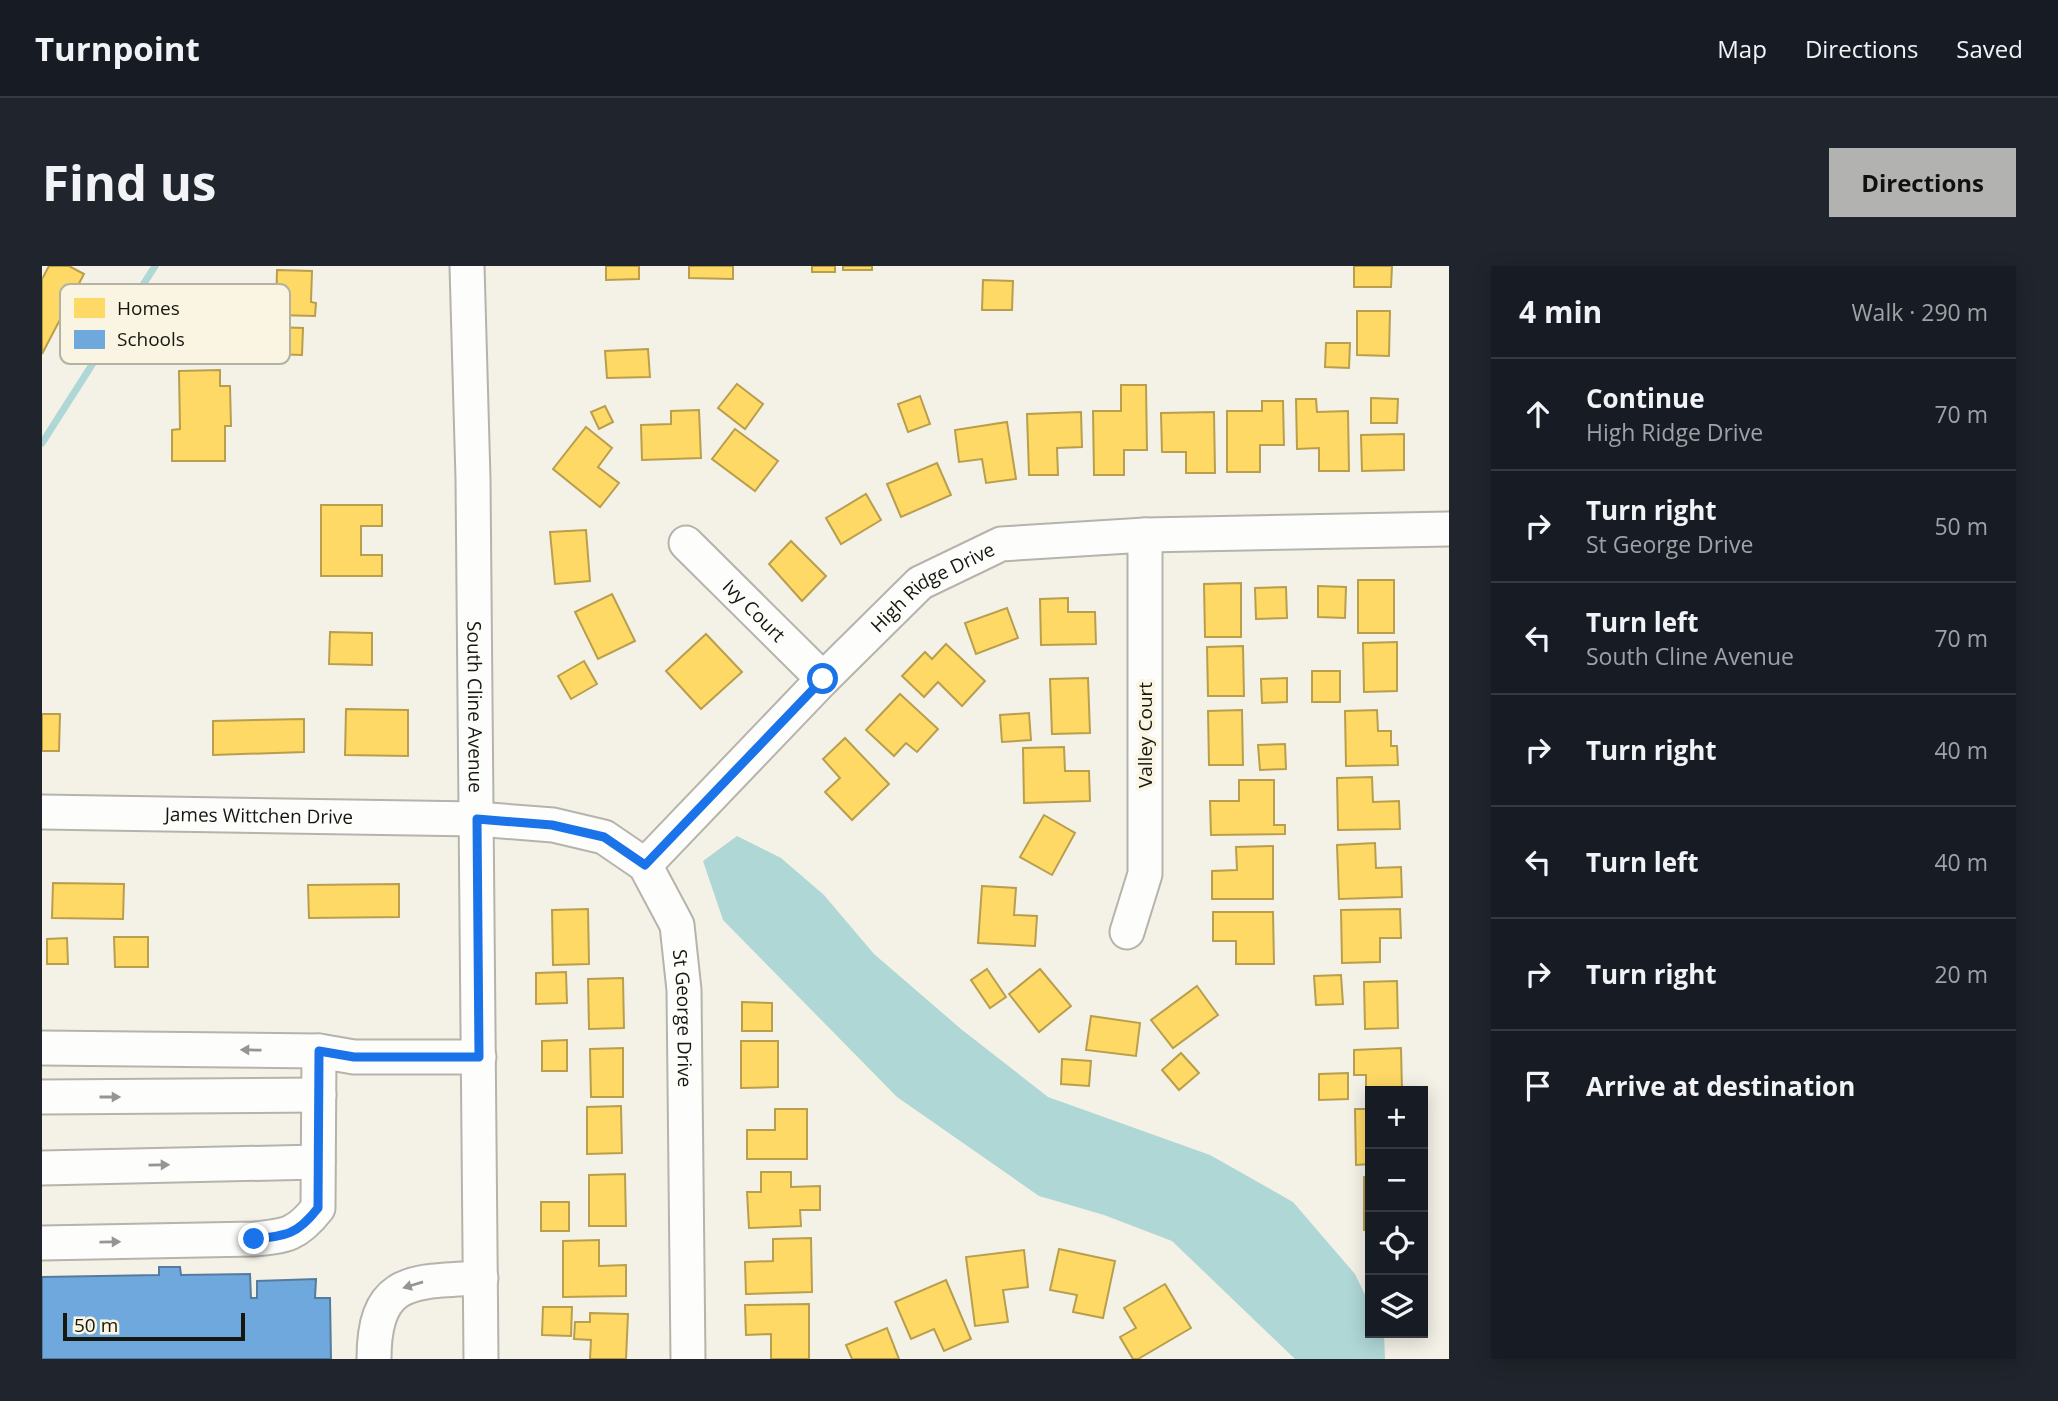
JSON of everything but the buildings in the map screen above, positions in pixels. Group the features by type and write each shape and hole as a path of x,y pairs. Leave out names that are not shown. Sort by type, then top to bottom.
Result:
{"street":[{"name":"South Cline Avenue","path":"467,266 473,480 481,1359"},
{"name":"High Ridge Drive","path":"645,865 823,679 920,583 1001,544 1145,535 1449,529"},
{"name":"Valley Court","path":"1127,932 1145,874 1145,535"},
{"name":"Ivy Court","path":"686,543 823,679"},
{"name":"James Wittchen Drive","path":"42,812 477,819"},
{"name":"St George Drive","path":"477,819 552,825 604,837 645,865 677,925 684,990 688,1359"},
{"path":"42,1048 319,1051 354,1057 479,1057"},
{"path":"42,1244 284,1236 303,1227 318,1208 319,1051"},
{"path":"42,1097 319,1095"},
{"path":"42,1167 318,1162"},
{"path":"374,1359 378,1320 385,1303 398,1290 420,1282 481,1278"}],"water":[{"path":"737,836 781,858 824,895 874,954 961,1029 1048,1097 1210,1155 1293,1202 1355,1274 1365,1295 1365,1338 1384,1338 1385,1359 1295,1359 1172,1241 1104,1215 1039,1196 897,1097 723,920 703,861"}],"waterway":[{"path":"144,284 155,266"},
{"path":"42,443 92,364"}],"route":[{"path":"254,1239 284,1236 303,1227 318,1208 319,1051 354,1057 479,1057 477,819 552,825 604,837 645,865 823,679"}]}
